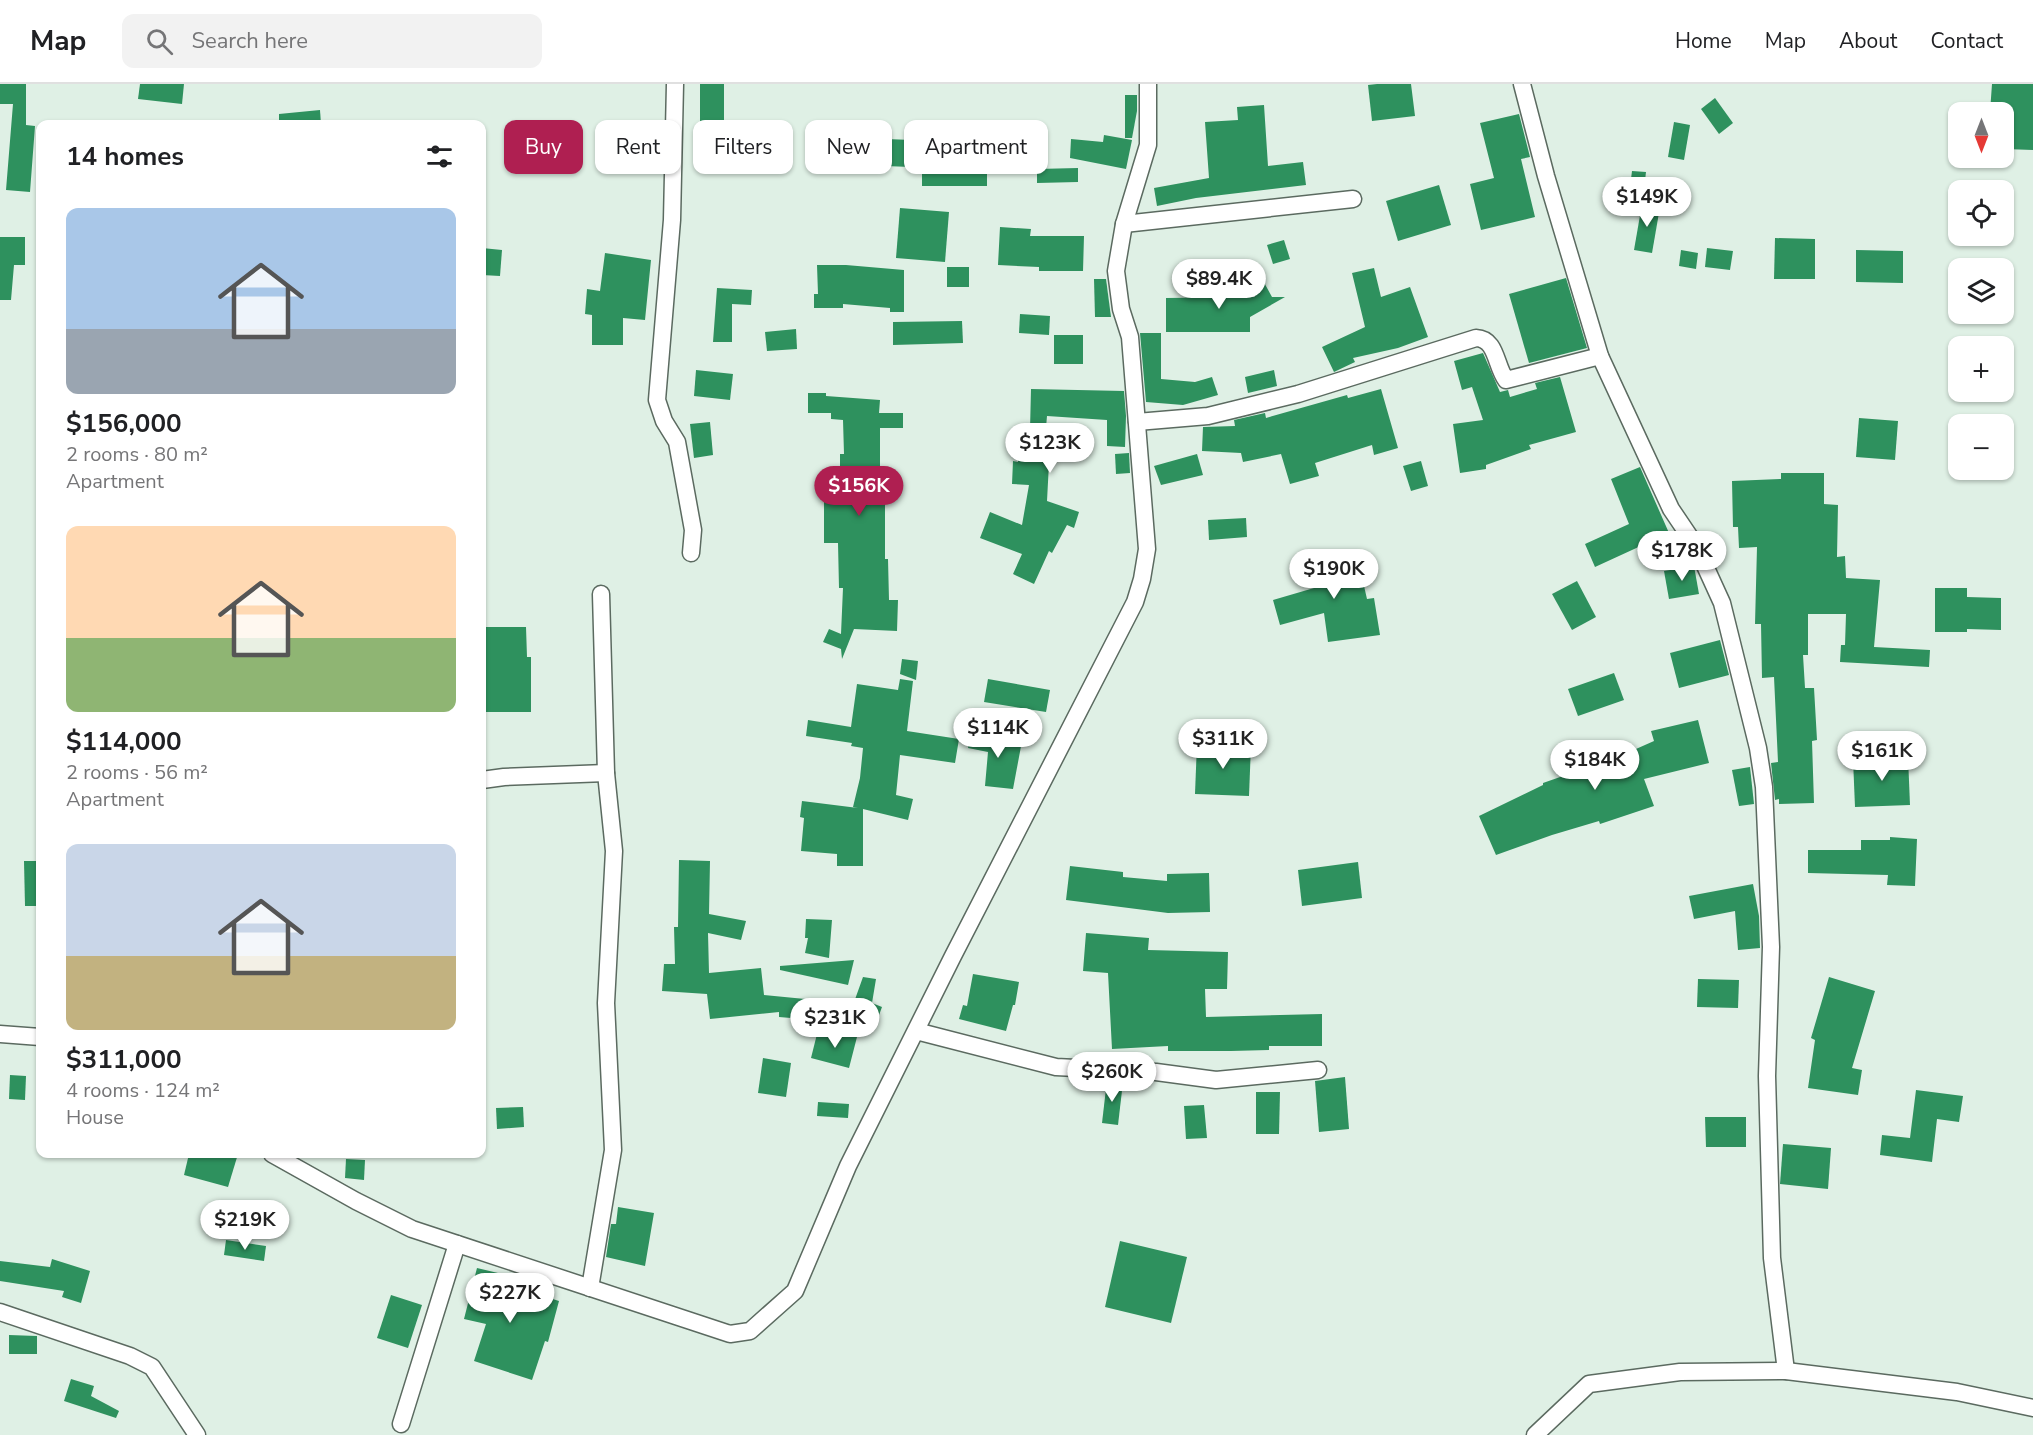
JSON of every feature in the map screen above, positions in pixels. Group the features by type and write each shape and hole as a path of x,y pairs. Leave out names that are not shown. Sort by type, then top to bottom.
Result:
{"street":[{"path":"675,84 672,220 657,400 664,421 677,442 693,530 691,553"},
{"path":"279,1158 402,1224 730,1334 750,1331 795,1291 848,1166 1135,602 1143,579 1147,549 1130,337 1121,309 1116,271 1124,224 1148,145 1148,84"},
{"path":"1522,84 1546,176 1600,356 1671,509 1696,546 1722,603 1758,748 1764,787 1771,947 1767,1076 1772,1258 1786,1371"},
{"path":"1124,224 1353,199"},
{"path":"1137,422 1208,416 1298,394 1476,338 1485,339 1491,344 1506,380 1600,356"},
{"path":"590,1288 613,1150 606,1003 614,851 606,773 602,594"},
{"path":"486,779 606,773"},
{"path":"916,1031 1056,1067 1156,1072 1216,1080 1318,1070"},
{"path":"0,1034 36,1037"},
{"path":"401,1424 457,1244"},
{"path":"0,1311 130,1356 152,1367 197,1435"},
{"path":"1535,1435 1589,1384 1680,1372 1786,1371 1957,1392 2033,1408"}],"building":[{"path":"0,84 26,84 26,125 35,126 30,192 6,190 13,104 0,104"},
{"path":"140,84 184,84 182,104 138,99"},
{"path":"700,84 724,84 724,120 700,120"},
{"path":"1411,84 1415,116 1372,121 1368,85"},
{"path":"1992,84 2033,84 2033,150 2014,149 2014,102 1991,102"},
{"path":"1125,95 1137,95 1137,111 1132,138 1125,138"},
{"path":"1715,98 1733,123 1719,134 1701,109"},
{"path":"1264,105 1268,166 1303,162 1306,185 1196,198 1157,206 1154,188 1209,178 1205,122 1238,120 1237,107"},
{"path":"320,110 321,120 279,120 279,114"},
{"path":"1519,114 1530,157 1521,159 1535,217 1481,230 1470,184 1494,178 1480,123"},
{"path":"1674,122 1690,125 1684,160 1668,157"},
{"path":"1104,135 1132,140 1126,169 1070,158 1071,139 1103,142"},
{"path":"892,139 904,140 904,167 892,166"},
{"path":"1078,168 1078,182 1037,183 1037,174 1048,174 1048,169"},
{"path":"1632,171 1646,172 1643,198 1629,196"},
{"path":"922,174 987,174 987,186 922,186"},
{"path":"1439,185 1451,225 1398,241 1386,201"},
{"path":"1642,204 1660,207 1652,253 1634,250"},
{"path":"900,208 949,212 945,262 896,258"},
{"path":"1000,227 1031,229 1030,236 1084,236 1083,271 1039,271 1039,267 998,265"},
{"path":"0,237 25,237 25,265 14,265 11,300 0,300"},
{"path":"1775,238 1815,239 1815,279 1774,279"},
{"path":"1284,240 1290,259 1273,264 1267,245"},
{"path":"486,248 502,250 500,276 486,275"},
{"path":"1707,248 1733,251 1730,270 1705,267"},
{"path":"1681,250 1698,253 1696,269 1679,266"},
{"path":"1856,250 1903,251 1903,283 1856,282"},
{"path":"605,253 651,260 645,320 623,318 623,345 592,345 592,315 585,314 587,289 600,291"},
{"path":"817,265 904,270 904,312 890,312 890,308 843,304 843,308 814,308 814,294 818,294"},
{"path":"1255,266 1272,297 1285,297 1250,317 1250,332 1166,332 1166,298 1255,297 1241,273"},
{"path":"947,267 969,267 969,287 947,287"},
{"path":"1374,268 1381,297 1410,287 1428,337 1398,348 1353,358 1355,362 1334,372 1322,347 1365,327 1352,273"},
{"path":"1566,278 1587,348 1529,363 1509,294"},
{"path":"1094,279 1106,279 1111,317 1095,317"},
{"path":"717,288 752,290 751,305 732,304 732,342 713,342"},
{"path":"1020,314 1050,316 1049,335 1019,333"},
{"path":"962,321 963,343 893,345 893,322"},
{"path":"796,329 797,349 767,351 765,332"},
{"path":"1140,333 1161,333 1161,379 1195,382 1212,377 1218,395 1183,405 1146,402"},
{"path":"1054,335 1083,335 1083,364 1054,364"},
{"path":"1483,353 1500,392 1508,390 1510,397 1537,389 1535,383 1560,377 1576,432 1529,445 1531,449 1486,465 1486,469 1460,473 1453,424 1483,420 1472,387 1462,390 1454,361"},
{"path":"696,370 733,374 730,400 694,396"},
{"path":"1274,370 1277,386 1248,393 1245,377"},
{"path":"1031,389 1124,391 1126,416 1125,447 1107,446 1107,420 1047,416 1043,463 1049,463 1047,501 1079,512 1074,528 1067,525 1052,553 1049,551 1034,584 1013,574 1022,554 980,538 990,512 1022,525 1029,485 1012,484 1013,461 1018,462 1021,429 1030,430"},
{"path":"1381,389 1398,448 1374,455 1372,445 1315,463 1319,476 1290,484 1281,454 1243,462 1241,453 1202,451 1203,427 1235,426 1234,420 1265,413 1266,418 1347,395 1348,398"},
{"path":"808,393 880,400 879,413 903,413 903,428 880,428 880,493 885,493 885,559 888,559 889,600 898,600 897,631 854,629 842,659 841,649 823,642 829,629 841,634 843,588 839,588 838,543 824,543 824,496 840,496 840,454 844,454 843,420 831,419 831,413 808,413"},
{"path":"1859,418 1898,421 1895,460 1856,457"},
{"path":"710,422 713,455 694,458 690,424"},
{"path":"1129,453 1130,473 1116,474 1115,454"},
{"path":"1197,454 1203,475 1161,485 1154,466"},
{"path":"1421,461 1428,486 1411,491 1403,466"},
{"path":"1640,467 1669,533 1595,567 1585,544 1629,524 1611,479"},
{"path":"1781,473 1824,473 1824,504 1838,505 1837,557 1845,556 1846,578 1880,580 1874,647 1930,650 1929,667 1840,662 1841,645 1845,645 1846,614 1808,614 1808,655 1803,655 1805,688 1814,688 1817,740 1812,741 1814,803 1779,804 1779,799 1775,800 1771,763 1778,762 1774,677 1762,678 1761,624 1755,624 1757,547 1739,548 1738,527 1733,527 1732,481 1781,479"},
{"path":"1246,518 1247,537 1209,540 1208,520"},
{"path":"1356,551 1367,599 1374,598 1380,635 1328,642 1324,613 1280,625 1273,600 1314,588 1308,561"},
{"path":"1694,566 1699,594 1669,599 1664,571"},
{"path":"1577,581 1596,617 1572,630 1552,594"},
{"path":"1935,588 1967,588 1967,597 2001,598 2001,630 1967,629 1967,632 1935,632"},
{"path":"486,627 526,627 527,657 531,657 531,712 486,712"},
{"path":"1720,640 1729,675 1679,688 1670,653"},
{"path":"902,659 918,661 916,680 900,674"},
{"path":"1614,673 1624,700 1578,716 1568,689"},
{"path":"900,679 913,681 907,731 959,739 955,763 900,755 896,795 913,799 908,820 863,809 863,866 837,866 837,854 801,851 804,818 800,817 802,801 858,808 853,807 860,778 863,748 851,746 852,743 806,736 808,720 851,727 857,684 898,690"},
{"path":"988,679 1050,690 1046,712 984,702"},
{"path":"1698,720 1709,763 1644,779 1654,806 1600,824 1599,821 1552,835 1496,855 1479,816 1543,783 1583,769 1584,772 1654,741 1651,731"},
{"path":"971,732 1022,741 1013,789 985,786 988,752 968,748"},
{"path":"1197,743 1251,745 1249,796 1195,794"},
{"path":"1908,757 1910,805 1855,807 1853,759"},
{"path":"1750,767 1754,804 1739,806 1732,770"},
{"path":"1890,837 1917,839 1915,886 1887,885 1888,875 1808,873 1808,850 1861,850 1861,840 1890,840"},
{"path":"679,860 710,861 709,914 746,921 741,940 708,933 709,973 761,968 764,995 805,999 803,1019 779,1017 779,1012 710,1019 707,994 662,991 664,964 675,964 674,927 678,927"},
{"path":"24,861 36,861 36,906 25,906"},
{"path":"1358,862 1362,898 1302,906 1298,870"},
{"path":"1070,866 1123,872 1123,877 1167,881 1167,874 1209,873 1210,912 1168,913 1066,900"},
{"path":"1753,884 1759,916 1760,948 1738,950 1735,911 1694,919 1689,896"},
{"path":"806,919 832,920 829,958 805,953 808,938 805,938"},
{"path":"1086,933 1149,938 1148,950 1228,952 1227,989 1205,989 1206,1017 1322,1014 1322,1046 1269,1046 1269,1050 1231,1051 1168,1051 1168,1046 1112,1049 1108,973 1083,971"},
{"path":"854,960 848,985 780,970 780,966"},
{"path":"973,974 1019,982 1015,1005 1013,1005 1006,1031 959,1019 963,1005 967,1006"},
{"path":"863,977 876,979 872,1003 882,1007 875,1026 848,1019"},
{"path":"1829,977 1875,991 1852,1068 1862,1070 1858,1095 1808,1088 1815,1040 1811,1038"},
{"path":"1698,979 1739,980 1738,1008 1697,1007"},
{"path":"846,1026 857,1037 849,1068 811,1058 817,1034 840,1040"},
{"path":"763,1058 791,1063 786,1097 758,1093"},
{"path":"10,1075 26,1076 25,1100 9,1099"},
{"path":"1345,1077 1349,1129 1319,1132 1315,1081"},
{"path":"1107,1080 1123,1082 1118,1125 1102,1123"},
{"path":"1916,1090 1963,1096 1959,1122 1937,1119 1932,1162 1880,1155 1882,1135 1910,1138"},
{"path":"1256,1092 1280,1092 1279,1134 1256,1134"},
{"path":"818,1102 849,1104 848,1118 817,1116"},
{"path":"1204,1105 1207,1138 1186,1139 1184,1106"},
{"path":"523,1107 524,1127 497,1129 496,1108"},
{"path":"1705,1117 1746,1117 1746,1147 1706,1147"},
{"path":"1783,1144 1831,1148 1828,1189 1780,1184"},
{"path":"188,1158 237,1158 228,1187 184,1175"},
{"path":"346,1159 365,1160 364,1180 345,1178"},
{"path":"618,1207 654,1213 645,1266 606,1257 611,1224 616,1224"},
{"path":"226,1240 266,1246 264,1261 224,1255"},
{"path":"1120,1241 1187,1257 1171,1323 1105,1307"},
{"path":"52,1259 90,1271 81,1303 62,1297 64,1291 0,1281 0,1261 50,1267"},
{"path":"477,1268 498,1273 496,1281 559,1301 548,1342 545,1341 532,1380 474,1361 486,1324 464,1319"},
{"path":"391,1295 422,1305 408,1348 377,1338"},
{"path":"9,1335 37,1336 37,1354 9,1354"},
{"path":"71,1379 94,1386 91,1396 119,1411 116,1418 64,1401"}]}
